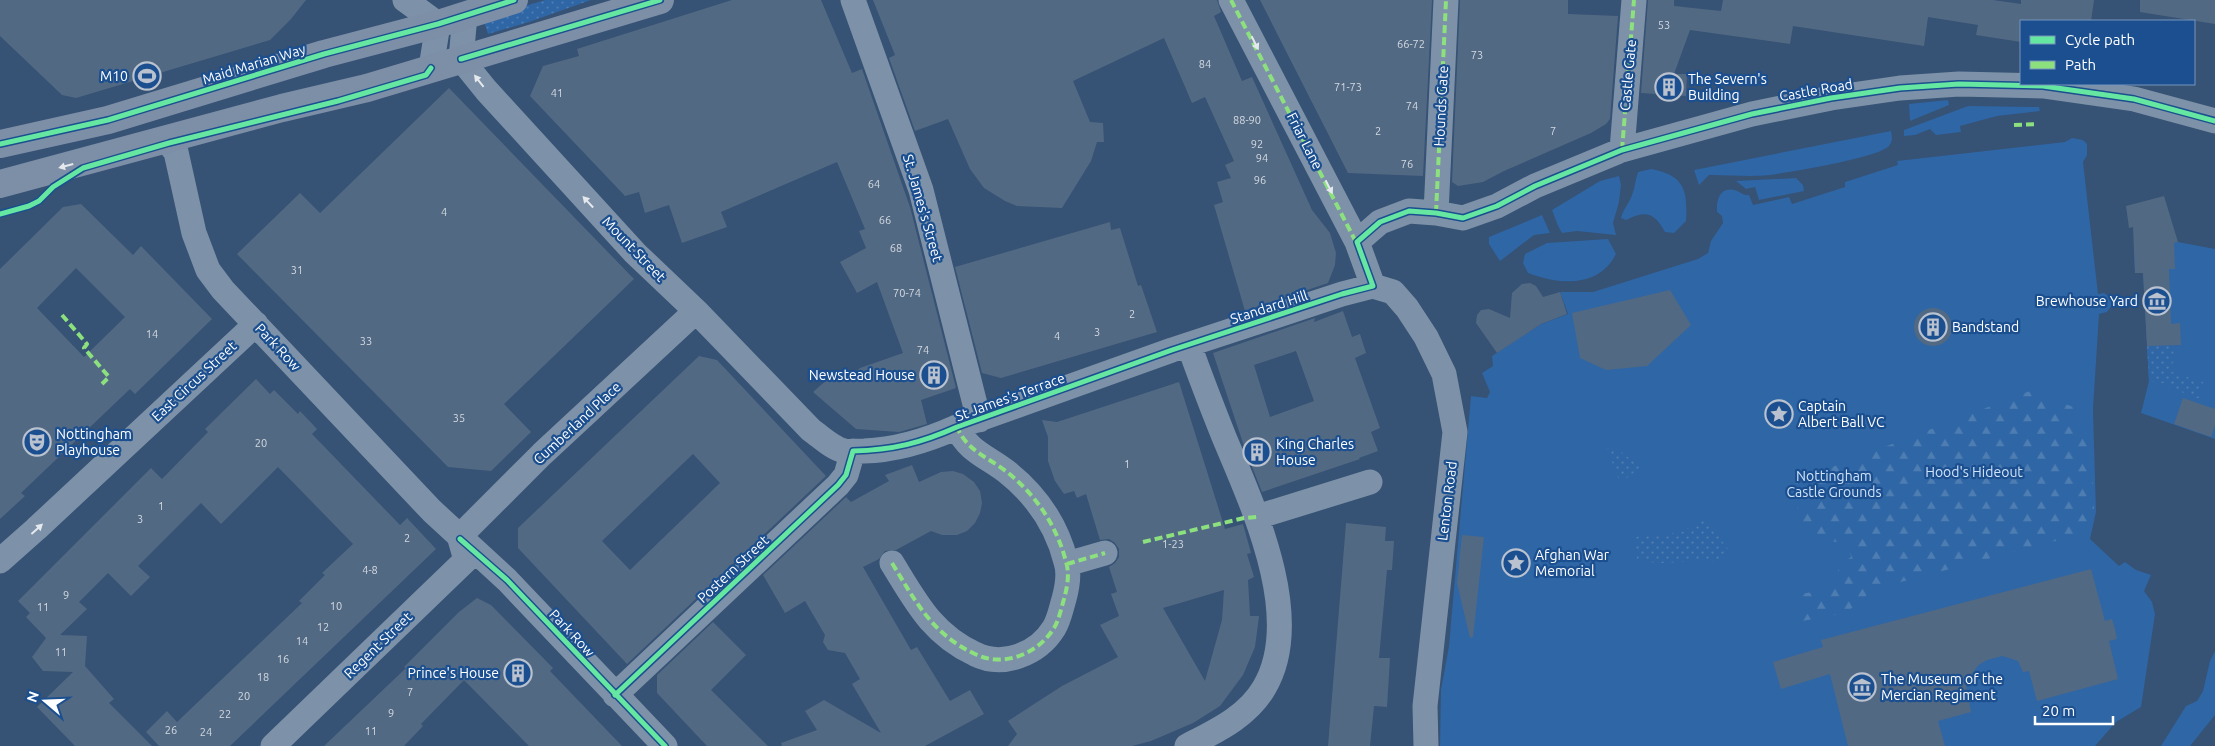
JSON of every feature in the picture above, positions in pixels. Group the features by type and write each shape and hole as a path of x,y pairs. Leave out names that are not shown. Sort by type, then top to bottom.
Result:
{"main road":[{"name":"Maid Marian Way","path":"0,144 108,120 324,54 438,24 514,0"},
{"path":"0,184 174,143 282,108 367,88 660,0"}],"street":[{"path":"405,0 438,24 431,68"},
{"name":"St. James's Street","path":"852,0 921,190 968,423"},
{"name":"Friar Lane","path":"1232,0 1357,242 1377,286"},
{"name":"Hounds Gate","path":"1436,213 1446,0"},
{"name":"Castle Gate","path":"1622,150 1634,0"},
{"path":"461,59 465,15"},
{"name":"Mount Street","path":"461,59 486,90 635,253 696,310 812,430 844,451 853,451"},
{"name":"Castle Road","path":"1357,242 1380,222 1409,211 1463,218 1497,206 1535,186 1622,150 1752,114 1830,98 1900,88 1959,84 2043,86 2134,99 2215,121"},
{"name":"Park Row","path":"174,143 194,233 208,270 224,290 460,539 507,580 665,746"},
{"name":"Standard Hill","path":"1180,348 1342,294 1377,286"},
{"name":"Lenton Road","path":"1377,286 1393,292 1406,308 1435,354 1446,382 1455,432 1425,706 1426,746"},
{"name":"Cumberland Place","path":"460,539 468,528 542,454 696,310"},
{"name":"East Circus Street","path":"0,561 256,324"},
{"path":"1180,348 1257,516 1278,594 1278,637 1271,674 1264,688 1247,709 1228,725 1187,746"},
{"name":"St James's Terrace","path":"853,451 884,450 931,439 968,423 1180,348"},
{"path":"892,564 922,612 942,634 976,655 992,659 1009,659 1023,655 1044,641 1054,628 1067,588 1067,564 1052,523 1040,506 1006,471 976,452 962,438 968,423"},
{"name":"Postern Street","path":"615,695 838,485 846,475 853,451"},
{"path":"1257,516 1370,482"},
{"name":"Regent Street","path":"273,746 466,560 460,539"},
{"path":"1067,564 1104,552"}],"green space":[{"path":"545,0 591,0 488,34 483,19"},
{"path":"1948,100 1949,105 1910,121 1909,104"},
{"path":"1968,106 2039,107 2040,111 1997,116 1960,126 1961,132 1936,135 1930,129 1915,135 1904,136 1904,130"},
{"path":"1891,131 1891,142 1882,151 1833,164 1770,175 1709,175 1699,185 1694,170"},
{"name":"Nottingham Castle Grounds","path":"2072,138 2083,140 2087,144 2087,155 2083,162 2098,294 2104,293 2110,297 2112,305 2107,312 2099,314 2093,409 2096,512 2090,539 2119,566 2125,562 2136,570 2151,575 2144,591 2152,602 2155,614 2141,707 2116,722 2095,746 1440,746 1441,690 1449,646 1471,396 1487,398 1490,392 1482,373 1493,366 1492,356 1541,324 1568,314 1560,292 1593,292 1698,259 1708,253 1711,241 1723,223 1722,216 1717,212 1717,207 1718,199 1725,190 1734,190 1749,195 1753,205 1789,197 1792,204 1845,187 1845,182 1898,165 1897,161 2065,142"},
{"path":"1651,169 1671,175 1682,186 1685,193 1686,221 1674,233 1665,232 1657,220 1649,215 1639,215 1626,220 1621,218 1633,192 1638,172"},
{"path":"1619,176 1621,185 1619,202 1613,223 1616,235 1577,231 1562,233 1552,210 1600,181"},
{"path":"1796,178 1803,185 1804,191 1759,200 1755,187 1746,189 1736,181"},
{"path":"1542,215 1550,233 1534,235 1500,261 1489,244 1489,237"},
{"path":"1608,239 1616,254 1609,265 1589,278 1577,281 1552,280 1528,273 1523,263 1525,254 1547,243"},
{"name":"Brewhouse Yard","path":"2178,242 2215,249 2215,439 2141,413 2149,381 2143,273 2135,273 2134,249"},
{"path":"2174,345 2172,372 2203,382 2200,399 2168,387 2168,384 2149,381 2147,346"},
{"name":"Hood's Hideout","path":"2030,391 2076,408 2073,433 2091,433 2094,509 2090,532 1874,589 1846,613 1802,621 1801,594 1824,590 1837,581 1839,565 1851,557 1847,543 1799,538 1796,481"},
{"path":"1612,445 1641,467 1620,483 1607,449"},
{"path":"1706,520 1728,549 1716,562 1656,563 1637,559 1634,537 1682,532 1699,521"},
{"path":"2215,651 2215,715 2190,746 2161,746 2186,706 2197,701 2203,691 2210,661"}],"building":[{"path":"0,0 306,0 291,19 270,40 76,98 62,95 0,36"},
{"path":"732,0 821,0 852,73 862,69 910,207 956,388 921,400 927,424 899,432 856,429 813,392 838,370 847,379 860,368 903,353 877,282 857,293 840,262 866,248 859,231 865,229 837,162 721,212 727,227 682,243 669,205 645,213 639,192 625,196 530,96 543,66 579,56 577,49"},
{"path":"873,0 1217,0 1221,12 1214,16 1242,81 1252,77 1312,210 1330,233 1336,253 1335,265 1328,283 1245,311 1214,205 1223,202 1217,182 1231,178 1225,165 1234,161 1205,97 1192,103 1164,38 1073,81 1090,122 1103,123 1104,142 1097,142 1091,161 1062,208 1017,206 984,188 970,169 948,119 915,131 889,58 895,55"},
{"path":"1260,0 1432,0 1423,176 1348,173"},
{"path":"1460,0 1568,0 1568,14 1618,16 1610,119 1606,124 1591,133 1483,182 1458,186 1452,182"},
{"path":"1648,0 1674,0 1674,6 1721,11 1723,0 1993,0 2021,4 2021,0 2094,0 2091,20 2020,20 2020,42 1976,35 1978,25 1928,17 1924,46 1793,26 1790,44 1690,30 1674,74 1687,74 1686,96 1641,93"},
{"path":"2140,0 2215,0 2215,24 2195,20 2140,12"},
{"path":"449,88 634,279 504,404 531,432 491,471 448,467 237,254 300,193 320,213"},
{"path":"2164,196 2178,242 2174,243 2175,269 2169,269 2171,324 2180,323 2181,345 2147,346 2143,273 2135,273 2133,227 2129,228 2126,206"},
{"path":"81,204 133,255 141,246 212,319 135,394 130,389 21,493 25,496 0,519 0,269 63,207","holes":["76,268 125,317 84,357 37,308"]},
{"path":"1110,222 1111,230 1120,228 1138,286 1141,285 1157,332 1001,378 982,373 955,267"},
{"path":"1530,283 1536,286 1543,297 1560,292 1567,314 1541,324 1497,353 1476,323 1477,315 1481,310 1489,309 1510,318 1512,293 1522,284"},
{"path":"1670,290 1691,325 1647,366 1606,370 1580,358 1572,313"},
{"name":"Bandstand","path":"1933,308 1946,314 1952,327 1946,340 1933,346 1920,340 1914,327 1920,314"},
{"path":"1343,311 1352,337 1360,334 1366,353 1355,358 1380,428 1371,432 1378,451 1360,459 1262,492 1246,452 1213,353 1315,318 1314,322","holes":["1296,351 1314,401 1270,417 1254,365"]},
{"path":"699,356 717,360 826,476 627,664 518,548 518,528","holes":["693,454 720,483 630,570 602,541"]},
{"path":"256,379 270,394 274,390 298,414 300,411 317,429 312,434 400,525 407,518 436,549 230,746 159,746 146,732 167,711 177,722 302,603 299,601 325,575 322,573 353,544 278,467 221,524 201,503 138,566 150,577 131,596 108,573 79,602 87,609 60,635 87,636 85,666 114,699 109,703 152,746 75,746 37,707 73,672 43,671 32,657 46,638 26,617 30,613 18,601 151,468 162,479 208,432 205,429"},
{"path":"1179,382 1225,529 1243,524 1251,553 1247,554 1254,577 1248,580 1250,616 1259,616 1255,647 1243,675 1220,706 1193,723 1151,741 1132,746 1008,746 1017,734 1008,721 1062,686 1118,657 1100,625 1119,616 1111,594 1117,592 1109,567 1119,557 1119,549 1109,539 1100,540 1086,494 1077,498 1074,491 1064,494 1055,481 1048,461 1048,437 1042,420 1057,422","holes":["1224,590 1222,620 1205,681 1163,608"]},
{"path":"2183,398 2215,409 2215,425 2211,437 2174,424"},
{"path":"912,465 919,482 941,472 953,471 963,474 974,482 980,491 982,503 980,513 975,523 967,531 957,535 942,535 931,531 896,550 885,551 879,559 863,567 911,650 917,647 950,701 970,690 984,714 925,746 782,746 781,743 817,730 805,711 824,700 881,733 852,684 860,679 845,653 828,650 823,642 825,635 805,601 785,613 763,575 846,497 851,502 889,481 885,475"},
{"path":"1346,523 1386,527 1385,541 1394,541 1392,570 1387,570 1379,658 1390,658 1387,707 1374,706 1370,746 1328,746"},
{"path":"1462,535 1484,537 1473,637 1470,638 1457,583"},
{"path":"2091,569 2105,621 2112,619 2115,629 2117,639 2109,641 2118,679 2037,701 2029,671 2023,672 2018,661 2002,656 1987,660 1975,669 1970,684 1966,685 1971,712 1938,721 1945,746 1848,746 1830,674 1781,689 1773,662 1823,647 1821,640"},
{"path":"477,598 491,605 553,668 550,671 622,746 529,746 464,680 421,724 423,726 404,746 324,746 406,668 404,667 459,612"},
{"path":"713,622 746,655 711,690 768,746 707,746 657,693 657,675"}],"marked path":[{"path":"1231,0 1358,246"},
{"path":"1436,213 1446,0"},
{"path":"1622,150 1634,0"},
{"path":"2014,125 2037,124"},
{"path":"62,315 87,344 84,348 109,377 102,384"},
{"path":"892,563 917,604 936,627 947,637 975,654 997,660 1019,656 1039,645 1056,625 1068,581 1068,571 1057,536 1044,512 1027,491 1007,472 972,448 957,427"},
{"path":"1143,542 1244,518 1257,517"},
{"path":"1067,564 1105,553"}],"cycle path":[{"path":"0,144 108,120 324,54 438,24 514,0"},
{"path":"461,59 660,0"},
{"path":"0,214 29,206 39,201 53,187 83,168 169,143 338,101 426,75 431,68"},
{"path":"615,695 838,485 846,475 853,451 881,449 919,441 1172,350 1342,294 1373,286 1357,242 1380,222 1409,211 1463,218 1497,206 1535,186 1622,150 1752,114 1831,98 1900,88 1959,84 2043,86 2134,99 2215,121"},
{"path":"460,539 507,580 665,746"}],"place":[{"name":"M10","path":"147,76"},
{"name":"The Severn's Building","path":"1669,87"},
{"name":"Brewhouse Yard","path":"2157,301"},
{"name":"Bandstand","path":"1933,327"},
{"name":"Newstead House","path":"934,375"},
{"name":"Captain Albert Ball VC","path":"1779,414"},
{"name":"Nottingham Playhouse","path":"37,442"},
{"name":"King Charles House","path":"1257,452"},
{"name":"Afghan War Memorial","path":"1516,563"},
{"name":"Prince's House","path":"518,673"},
{"name":"The Museum of the Mercian Regiment","path":"1862,687"}]}
